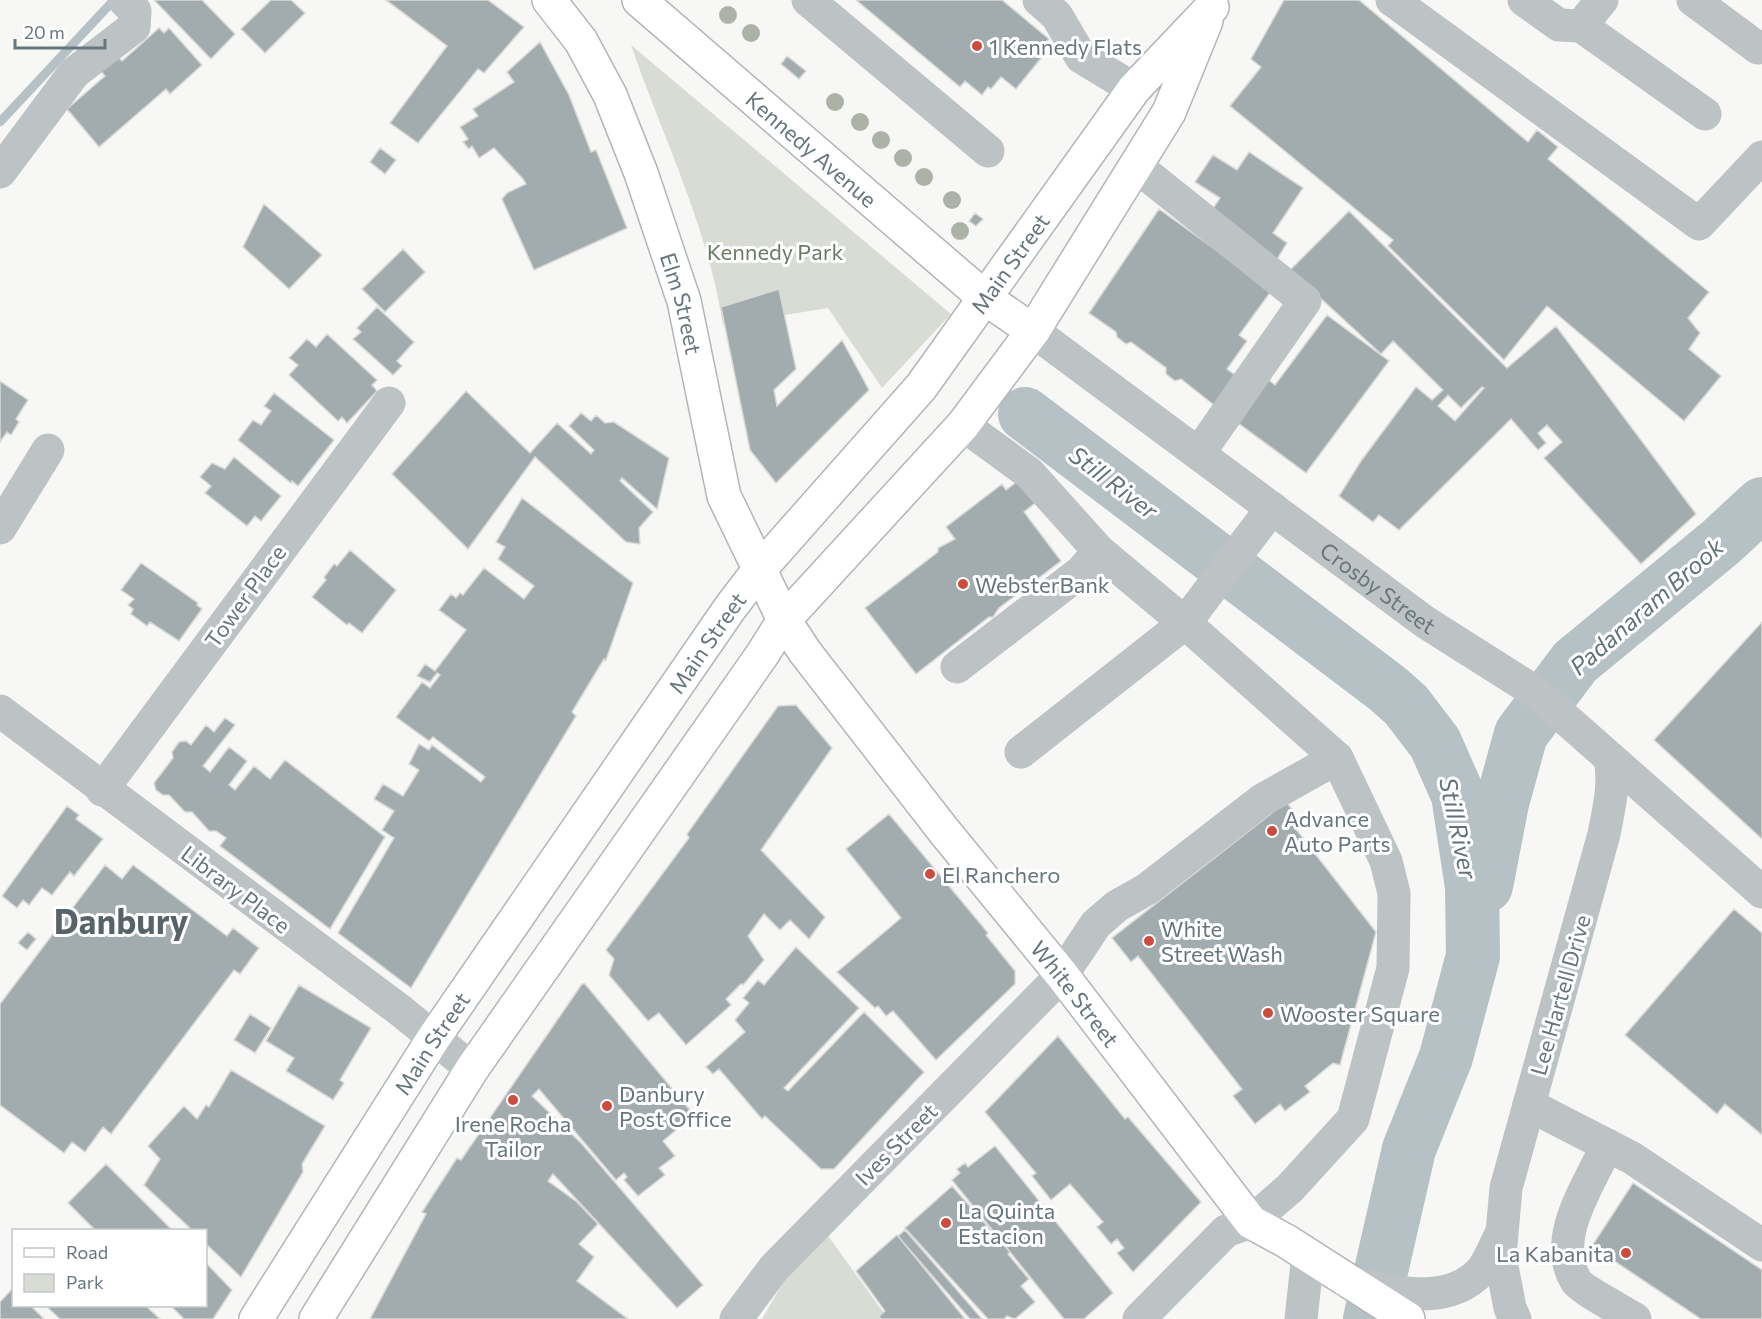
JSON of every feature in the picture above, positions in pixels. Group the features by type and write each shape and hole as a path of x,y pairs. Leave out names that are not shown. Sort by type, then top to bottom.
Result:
{"main road":[{"name":"Elm Street","path":"549,0 581,41 610,95 642,173 684,301 724,496 784,620"},
{"name":"Kennedy Avenue","path":"639,0 962,275 985,298"},
{"name":"Main Street","path":"256,1319 432,1039 759,570 921,387 1134,88 1214,4"},
{"name":"Main Street","path":"316,1319 472,1069 745,681 784,620 963,425 1034,331 1169,112 1214,4"},
{"name":"Crosby Street","path":"985,298 1034,331"},
{"name":"White Street","path":"784,620 805,652 944,831 1062,975 1251,1222 1329,1270 1418,1307"}],"street":[{"path":"0,172 74,74 134,27 135,11 124,0"},
{"path":"808,0 988,151"},
{"path":"1039,0 1057,16 1081,57 1134,88"},
{"path":"1392,0 1699,225 1760,164"},
{"path":"1524,0 1559,25 1581,26 1705,114"},
{"path":"1581,26 1602,0"},
{"path":"1693,0 1758,48"},
{"path":"1136,166 1305,301 1199,453"},
{"name":"Crosby Street","path":"1034,331 1425,622 1534,691 1762,892"},
{"name":"Tower Place","path":"102,790 389,403"},
{"path":"963,425 1029,473 1099,551 1185,623 1337,758 1386,861 1392,882 1394,893 1393,968 1353,1119 1290,1188 1251,1222 1226,1231 1139,1319"},
{"path":"0,528 48,450"},
{"path":"1021,752 1185,623 1272,508"},
{"path":"957,667 1082,571 1099,551"},
{"name":"Library Place","path":"0,711 102,790 401,1011 432,1039 472,1069"},
{"name":"Lee Hartell Drive","path":"1515,1319 1510,1308 1500,1256 1506,1188 1604,834 1612,795 1613,775 1600,750"},
{"name":"Ives Street","path":"736,1319 774,1268 1062,975 1096,924 1118,906 1147,889 1262,801 1337,758"},
{"path":"1529,1105 1632,1158 1762,1245"},
{"path":"1607,1145 1569,1229 1568,1258 1577,1282 1635,1319"},
{"name":"Lee Hartell Drive","path":"1418,1307 1458,1287 1481,1271 1502,1231"},
{"path":"1301,1319 1329,1270"}],"green space":[{"name":"Kennedy Park","path":"631,45 951,314 882,388 828,308 723,325 707,253 696,218"},
{"path":"826,1233 888,1319 762,1319 789,1272"}],"building":[{"path":"154,0 202,0 235,34 211,59"},
{"path":"271,0 291,0 305,13 265,53 241,29"},
{"path":"386,0 488,0 524,27 484,73 478,69 418,143 390,123 447,46"},
{"name":"1 Kennedy Flats","path":"856,0 1002,0 1049,39 1037,53 1042,57 1016,89 1001,77 991,89 988,87 982,95 965,81 960,87"},
{"path":"1284,0 1359,0 1528,142 1537,130 1558,147 1548,159 1709,292 1688,318 1700,333 1689,349 1721,376 1684,421 1547,306 1504,360 1388,246 1393,240 1230,106 1261,67 1251,59"},
{"path":"159,28 164,33 169,28 202,65 170,94 166,89 99,147 67,109 105,76 99,69 115,54 122,61"},
{"path":"540,42 569,95 591,152 596,150 627,228 534,270 502,199 507,193 526,184 494,148 479,158 472,146 469,149 463,142 468,139 460,127 478,116 473,109 514,82 507,72"},
{"path":"787,56 806,71 799,79 781,64"},
{"path":"380,148 396,160 385,174 370,162"},
{"path":"1249,152 1303,188 1273,233 1287,243 1276,261 1208,216 1220,198 1195,182 1213,155 1237,170"},
{"path":"264,204 322,255 289,289 243,247"},
{"path":"1159,209 1272,290 1239,335 1247,341 1227,369 1235,375 1214,405 1181,379 1175,381 1166,374 1166,368 1131,342 1126,344 1117,337 1116,332 1089,313"},
{"path":"1349,211 1507,368 1556,326 1696,514 1641,564 1544,458 1562,442 1547,425 1538,433 1546,443 1538,450 1511,419 1399,530 1379,515 1373,522 1339,496 1361,461 1416,387 1432,400 1443,390 1393,341 1381,354 1290,270","holes":["1482,387 1484,388 1455,421 1438,406 1448,395 1461,408"]},
{"path":"975,213 983,219 976,226 969,221"},
{"path":"403,249 425,272 385,312 362,289"},
{"path":"779,289 796,369 774,390 777,406 842,340 869,390 776,483 750,450 721,307"},
{"path":"377,307 414,342 397,361 402,366 393,375 353,339 361,332 357,328"},
{"path":"1327,315 1389,361 1306,473 1234,420 1266,378 1275,385"},
{"path":"327,334 377,380 372,385 377,391 347,423 342,417 338,421 289,375 298,365 289,358 307,339 316,347"},
{"path":"0,381 28,400 16,419 19,422 11,435 7,432 0,442"},
{"path":"466,391 530,453 557,423 591,454 594,450 569,426 581,413 591,421 596,415 605,423 614,422 669,458 657,509 622,478 620,481 653,512 639,528 640,544 626,542 535,457 468,549 392,474"},
{"path":"274,393 334,440 298,486 292,481 291,483 238,440 253,420 261,425 271,411 264,406"},
{"path":"234,457 281,496 261,521 255,516 247,526 205,493 211,486 200,477 212,463 225,469"},
{"name":"WebsterBank","path":"1023,477 1040,499 1024,512 1061,561 999,608 993,617 989,617 916,674 865,608 938,552 938,548 955,539 946,527 1002,484 1006,490"},
{"path":"522,498 633,583 606,660 604,659 572,712 576,716 411,988 338,933 394,838 382,830 394,811 374,799 383,784 403,796 419,770 409,764 419,744 429,750 432,745 481,782 485,777 433,737 429,741 396,717 422,682 430,688 440,675 437,673 430,682 417,676 425,664 435,671 466,630 439,610 451,594 456,598 460,593 463,595 484,568 524,599 534,586 498,559 505,547 496,542"},
{"path":"350,550 396,590 362,633 349,623 347,625 312,597 326,580 324,577 334,564 337,566"},
{"path":"141,563 198,603 197,605 202,609 179,641 150,622 147,626 131,614 133,609 128,605 134,599 121,590"},
{"path":"1762,622 1762,839 1654,740"},
{"path":"796,705 832,748 761,850 825,917 809,939 790,920 780,930 764,914 748,936 764,960 743,985 741,984 726,999 731,1005 686,1045 659,1013 648,1021 609,975 614,959 606,950 689,838 687,834 778,706"},
{"path":"225,718 235,725 203,766 210,772 229,747 247,761 229,785 235,790 254,766 270,779 285,760 385,837 330,929 220,846 226,838 216,831 209,831 192,812 185,812 169,795 163,795 156,790 154,783 173,758 172,752 179,742 186,741 191,745 206,725 214,732"},
{"name":"Wooster Square","path":"1286,802 1303,823 1295,828 1376,932 1340,1065 1333,1063 1305,1086 1310,1092 1285,1111 1280,1104 1255,1124 1233,1096 1242,1089 1138,956 1131,962 1112,938"},
{"path":"67,806 79,815 76,819 103,839 74,876 70,872 52,895 42,888 29,905 23,900 17,908 2,896"},
{"path":"889,814 988,933 986,935 1015,971 1015,984 936,1060 893,1011 886,1016 878,1006 875,1008 837,972 901,918 846,849"},
{"path":"105,865 122,879 133,865 227,936 233,928 259,948 240,974 234,970 111,1134 103,1127 85,1152 72,1142 64,1153 0,1105 0,1004"},
{"path":"1734,909 1762,933 1762,1135 1725,1104 1717,1114 1625,1035"},
{"path":"28,932 36,939 27,950 18,943"},
{"path":"796,947 859,1008 784,1088 788,1091 864,1012 924,1072 834,1169 821,1169 765,1116 762,1119 719,1069 713,1074 706,1067 745,1032 735,1020 749,1003 743,998 758,980 764,985"},
{"path":"582,984 585,984 694,1115 663,1141 675,1156 659,1168 665,1175 638,1196 624,1180 627,1177 624,1173 616,1180 539,1089 532,1096 582,1144 703,1285 677,1308 553,1174 548,1181 577,1202 598,1224 579,1244 594,1257 577,1281 628,1319 370,1319 426,1214 422,1212 457,1158 461,1160"},
{"path":"299,985 371,1028 340,1080 344,1083 333,1100 286,1071 294,1058 266,1041"},
{"path":"250,1014 271,1028 255,1053 234,1040"},
{"path":"1058,1036 1125,1119 1128,1117 1201,1202 1133,1272 1117,1253 1124,1248 1117,1239 1111,1244 1097,1227 1103,1222 1070,1184 1051,1200 1032,1176 1036,1173 985,1112"},
{"path":"231,1070 325,1126 302,1164 303,1172 241,1277 207,1245 207,1229 191,1229 144,1185 160,1159 148,1146 184,1106 197,1119 206,1105 209,1107"},
{"path":"995,1146 1113,1293 1084,1319 1064,1319 952,1180 960,1173 957,1169 965,1163 968,1167"},
{"path":"106,1164 171,1229 94,1229 68,1203"},
{"path":"1633,1183 1762,1270 1762,1319 1701,1319 1592,1246"},
{"path":"952,1186 1010,1252 1008,1254 1029,1279 1021,1286 1035,1302 1015,1319 1007,1316 1004,1319 988,1319 905,1228"},
{"path":"905,1230 982,1319 970,1319 902,1241 898,1236"},
{"path":"897,1235 965,1319 881,1319 879,1316 885,1311 856,1271"},
{"path":"207,1264 232,1290 213,1319 184,1319 172,1307 207,1307"},
{"path":"12,1289 12,1307 32,1307 44,1319 0,1319 0,1302"},
{"path":"47,1307 147,1307 160,1319 60,1319"}],"waterway":[{"path":"0,122 114,0"},
{"name":"Still River","path":"1025,414 1388,689 1406,705 1435,743 1458,795 1472,887 1473,956 1446,1057 1409,1149 1370,1319"},
{"name":"Padanaram Brook","path":"1486,886 1502,803 1521,734 1575,662 1721,542 1762,504"}],"place":[{"name":"1 Kennedy Flats","path":"977,46"},
{"name":"WebsterBank","path":"963,584"},
{"name":"Advance Auto Parts","path":"1272,831"},
{"name":"El Ranchero","path":"930,874"},
{"name":"White Street Wash","path":"1149,941"},
{"name":"Wooster Square","path":"1268,1013"},
{"name":"Irene Rocha Tailor","path":"513,1100"},
{"name":"Danbury Post Office","path":"607,1106"},
{"name":"La Quinta Estacion","path":"946,1223"},
{"name":"La Kabanita","path":"1626,1253"}],"district":[{"name":"Danbury","path":"121,920"}]}
